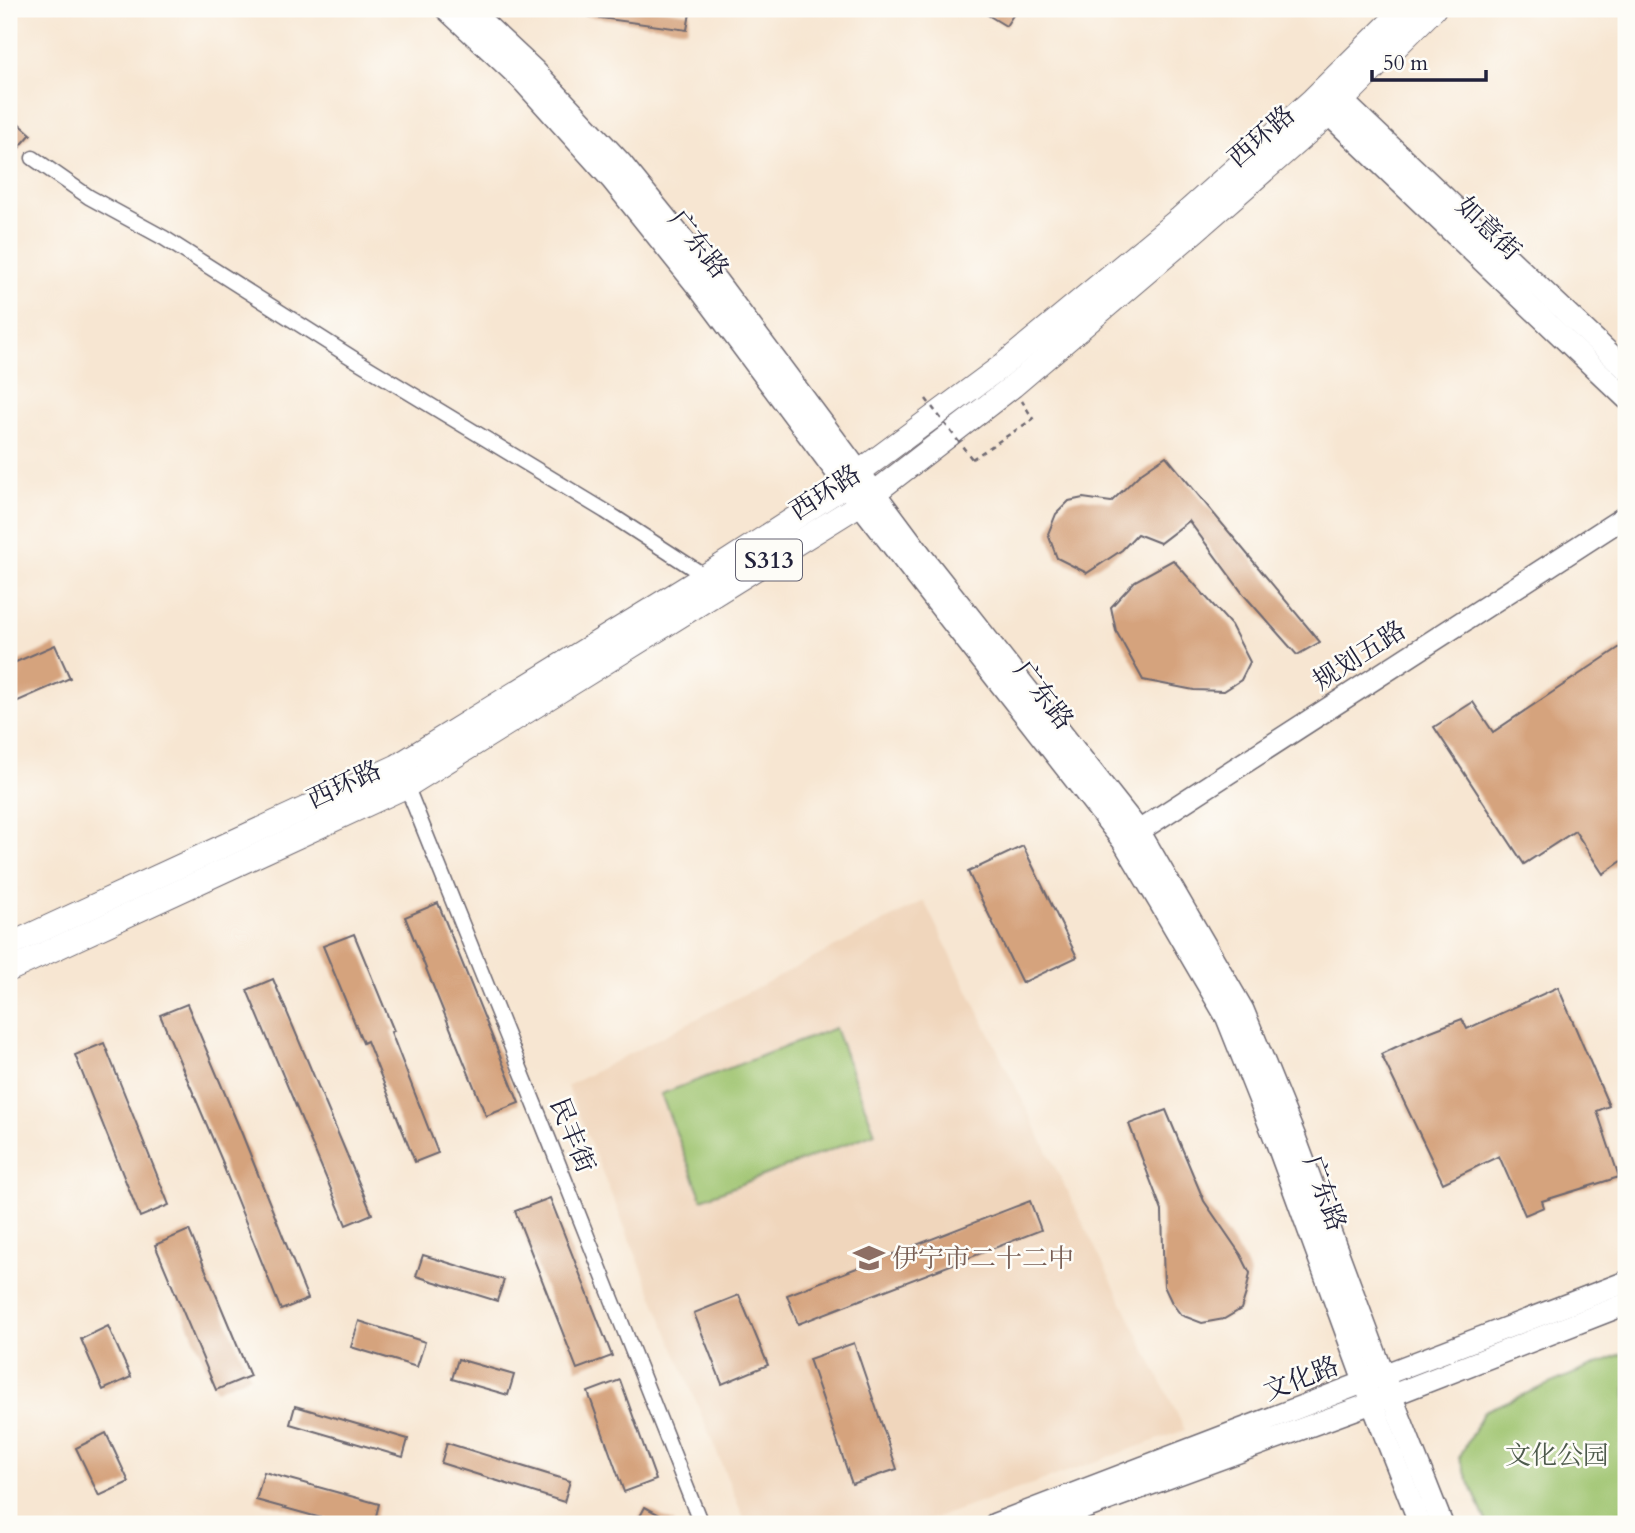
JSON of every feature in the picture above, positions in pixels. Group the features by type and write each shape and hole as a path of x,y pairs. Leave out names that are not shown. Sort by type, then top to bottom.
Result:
{"main road":[{"name":"西环路","path":"9,970 402,776 867,499 1013,386 1195,231 1328,100 1404,9"},
{"name":"西环路","path":"9,945 402,776 852,479 999,368 1328,100 1434,9"}],"street":[{"name":"广东路","path":"446,9 521,79 612,180 852,479 1131,836 1243,1010 1294,1135 1420,1524"},
{"name":"广东路","path":"468,9 534,69 622,164 716,280 852,479"},
{"name":"如意街","path":"1328,100 1626,369"},
{"name":"如意街","path":"1328,100 1626,398"},
{"path":"33,158 89,197 164,238 354,359 605,511 705,576"},
{"name":"规划五路","path":"1131,836 1626,516"},
{"name":"民丰街","path":"402,776 701,1524"},
{"name":"文化路","path":"1042,1524 1378,1389 1626,1282"},
{"name":"文化路","path":"995,1524 1626,1304"},
{"name":"广东路","path":"1378,1389 1442,1524"}],"path":[{"path":"926,400 972,459 1033,419"}],"shaded area":[{"name":"伊宁市二十二中","path":"924,901 1185,1430 919,1524 746,1524 567,1086"}],"green space":[{"path":"835,1028 875,1133 702,1199 661,1094"},
{"name":"文化公园","path":"1626,1352 1626,1524 1487,1524 1459,1458 1484,1411"}],"building":[{"path":"587,9 662,9 690,13 687,30 586,16"},
{"path":"978,9 1017,9 1006,26"},
{"path":"9,115 31,134 9,159"},
{"path":"1166,456 1320,642 1297,655 1244,595 1189,521 1160,543 1137,534 1122,550 1087,573 1057,558 1048,534 1056,514 1069,501 1083,498 1111,502 1141,473"},
{"path":"1173,560 1231,625 1250,662 1241,680 1224,691 1194,690 1143,680 1116,631 1111,607 1135,581"},
{"path":"1626,643 1626,858 1603,874 1575,831 1524,864 1434,727 1473,702 1493,732"},
{"path":"55,645 70,678 9,705 9,665"},
{"path":"1023,846 1077,957 1022,983 968,872"},
{"path":"438,903 519,1103 486,1116 405,917"},
{"path":"354,934 394,1031 391,1032 438,1153 415,1162 367,1041 363,1043 323,946"},
{"path":"273,979 372,1214 346,1225 247,990"},
{"path":"1558,987 1609,1106 1597,1111 1619,1177 1542,1201 1544,1207 1525,1215 1499,1156 1443,1183 1381,1054 1462,1019 1467,1029"},
{"path":"187,1004 308,1299 281,1310 223,1163 160,1015"},
{"path":"104,1043 169,1205 140,1217 75,1055"},
{"path":"1166,1110 1204,1201 1241,1255 1250,1273 1241,1309 1224,1319 1202,1323 1181,1315 1164,1286 1162,1211 1129,1124"},
{"path":"550,1198 612,1356 577,1369 515,1211"},
{"path":"1030,1201 1041,1230 798,1324 787,1295"},
{"path":"189,1230 250,1376 216,1390 155,1245"},
{"path":"423,1255 504,1280 497,1301 416,1276"},
{"path":"739,1295 768,1365 722,1384 694,1313"},
{"path":"359,1321 425,1342 417,1367 351,1347"},
{"path":"108,1326 131,1377 103,1390 81,1339"},
{"path":"854,1343 897,1469 852,1484 809,1359"},
{"path":"458,1359 514,1375 508,1395 452,1379"},
{"path":"620,1380 656,1480 624,1492 588,1392"},
{"path":"295,1406 408,1439 403,1457 290,1424"},
{"path":"106,1433 129,1482 99,1496 76,1448"},
{"path":"447,1443 570,1481 564,1502 441,1463"},
{"path":"264,1472 379,1504 374,1524 343,1524 256,1500"},
{"path":"645,1507 676,1524 636,1524"}],"place":[{"name":"伊宁市二十二中","path":"869,1258"}]}
